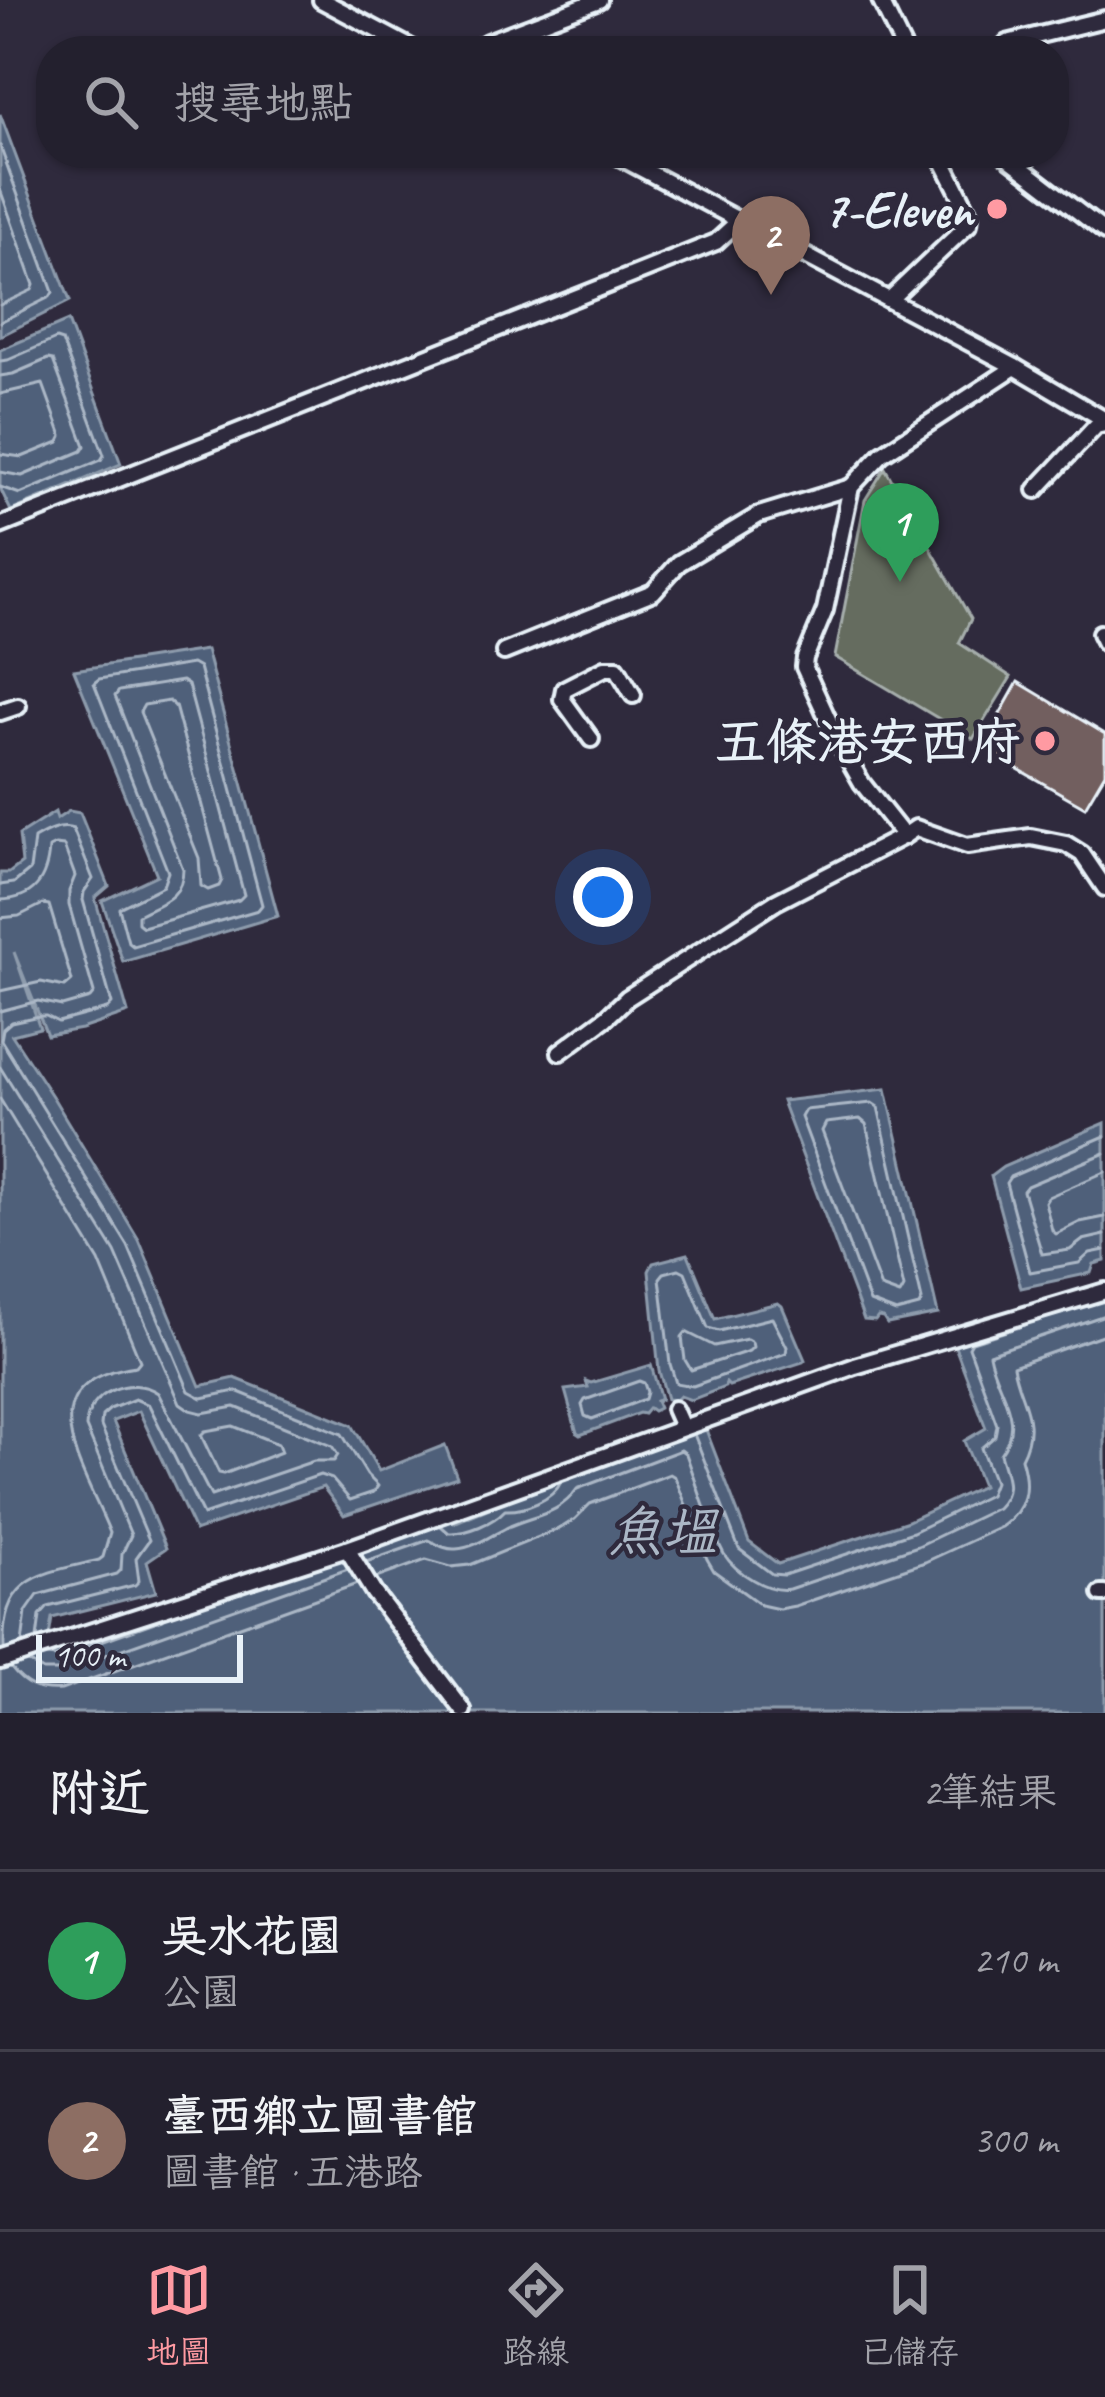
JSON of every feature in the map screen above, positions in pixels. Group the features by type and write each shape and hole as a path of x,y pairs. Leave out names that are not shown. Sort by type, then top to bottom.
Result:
{"street":[{"path":"321,0 389,36"},
{"path":"503,36 599,0"},
{"path":"880,0 897,36"},
{"path":"1036,36 1105,19"},
{"path":"641,168 1016,367 1105,421 1036,490"},
{"path":"889,300 969,224 970,215 946,168"},
{"path":"1022,168 1105,232"},
{"path":"0,526 716,242 740,220"},
{"path":"504,652 653,592 679,563 759,515 851,487 882,454 1016,367"},
{"path":"851,487 825,610 804,667 862,783 904,836"},
{"path":"591,739 562,699 564,689 605,668 616,668 633,695"},
{"path":"0,712 18,706"},
{"path":"560,1052 627,998 776,902 916,828 967,846 1030,837 1066,844 1082,854 1105,888"},
{"path":"0,1661 347,1549 854,1366 1105,1291"},
{"path":"674,1409 682,1427"},
{"path":"347,1549 374,1593 463,1711"}],"green space":[{"path":"885,468 971,619 959,643 1011,677 973,739 835,657 865,500"}],"water":[{"path":"0,114 70,301 0,336"},
{"path":"68,321 121,464 11,511 0,488 0,350"},
{"path":"206,650 278,916 123,962 102,901 157,875 74,670"},
{"path":"69,811 80,813 109,886 95,898 128,1013 47,1035 14,952 40,1028 12,1035 139,1240 200,1386 235,1378 352,1425 379,1471 445,1445 457,1477 344,1515 323,1487 195,1531 139,1411 113,1421 166,1548 147,1561 156,1592 52,1618 48,1643 0,1662 0,873 9,873 22,863 19,835 55,812 57,819"},
{"path":"886,1089 938,1314 887,1324 878,1317 864,1320 782,1101"},
{"path":"1105,1123 1105,1261 1094,1264 1091,1273 1021,1288 991,1176"},
{"name":"魚塭","path":"688,1254 715,1319 778,1303 805,1360 729,1386 726,1383 691,1400 667,1399 659,1371 649,1271 653,1263"},
{"path":"1105,1287 1105,1713 0,1713 0,1664 442,1506 454,1523 509,1495 512,1499 548,1485 545,1472 700,1414 749,1542 778,1564 908,1521 982,1486 964,1441 986,1428 951,1336"},
{"name":"魚塭","path":"651,1365 661,1399 656,1401 659,1408 577,1433 565,1390"}],"building":[{"name":"五條港安西府","path":"1018,682 1105,734 1105,773 1085,807 981,748"}],"place":[{"name":"7-Eleven","path":"997,209"},
{"name":"臺西鄉立圖書館","path":"771,295"},
{"name":"吳水花園","path":"900,582"},
{"name":"五條港安西府","path":"1045,741"}]}
